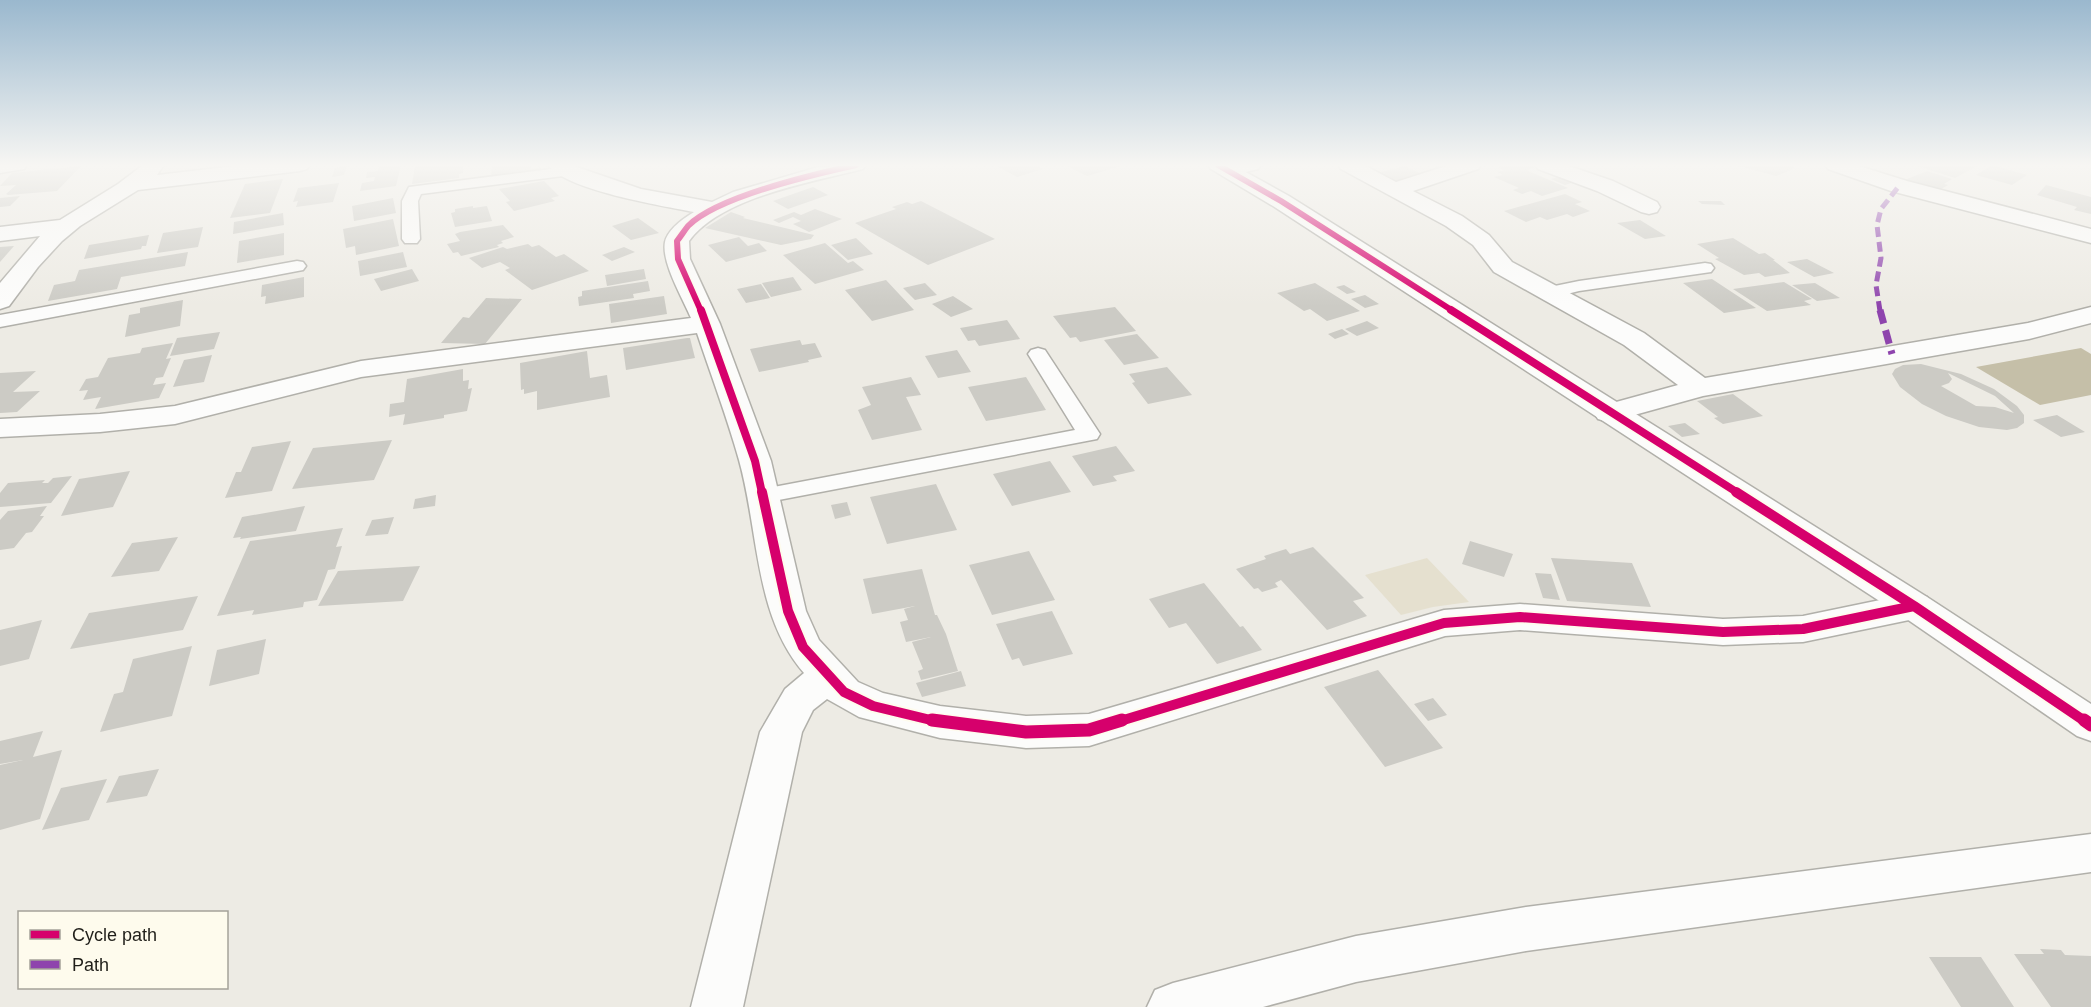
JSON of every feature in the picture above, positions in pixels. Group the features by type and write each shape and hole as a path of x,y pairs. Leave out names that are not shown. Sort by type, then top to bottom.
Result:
{"street":[{"path":"0,301 39,247 87,212"},
{"path":"710,212 689,225 677,241 678,259 707,324 755,460 788,611 803,647 827,676 844,692 873,706 940,722 1026,732 1089,730 1444,622 1520,617 1723,632 1803,629 1914,606"},
{"path":"1302,212 1609,413 1914,606 2091,725"},
{"path":"1435,212 1481,240 1503,267 1634,339 1700,388"},
{"path":"1999,212 2091,236"},
{"path":"0,234 65,226"},
{"path":"1609,413 1700,388 2029,331 2091,315"},
{"path":"0,428 99,423 175,415 361,369 707,324"},
{"path":"717,1007 781,732 799,700 827,676"},
{"path":"1173,1007 1356,959 1526,929 2091,853"}],"lane":[{"path":"410,212 411,239"},
{"path":"0,321 297,266"},
{"path":"1547,293 1579,286 1705,268"},
{"path":"763,496 1089,434 1038,354"}],"shaded area":[{"path":"2081,348 2091,354 2091,395 2040,405 1976,367"},
{"path":"1427,558 1469,602 1433,607 1401,615 1365,575"}],"building":[{"path":"233,212 270,212 270,213 230,218"},
{"path":"353,212 396,212 396,213 354,221"},
{"path":"489,212 492,221 455,227 451,213"},
{"path":"731,212 745,217 743,218 814,235 811,239 781,245 705,228"},
{"path":"794,212 801,215 808,212 823,212 842,219 809,232 793,224 801,221 793,217 779,223 773,220"},
{"path":"887,212 942,212 995,239 928,265 855,223"},
{"path":"1506,212 1587,212 1573,217 1567,214 1547,220 1540,217 1526,222"},
{"path":"283,213 284,225 233,234 234,222"},
{"path":"638,218 659,233 631,240 612,226"},
{"path":"393,219 399,246 356,255 355,246 346,248 343,229"},
{"path":"1640,220 1666,236 1645,239 1617,223"},
{"path":"503,225 514,237 501,241 503,243 497,245 499,247 461,256 458,252 453,253 447,244 460,241 455,234 460,232"},
{"path":"203,227 198,247 157,253 163,233"},
{"path":"284,233 284,255 237,263 239,241"},
{"path":"149,235 146,246 142,246 141,249 84,259 89,245"},
{"path":"739,237 748,246 759,243 767,251 726,262 708,245"},
{"path":"856,238 873,254 848,260 831,245"},
{"path":"1733,238 1759,254 1765,253 1790,273 1765,277 1759,273 1744,275 1715,259 1719,258 1697,244"},
{"path":"825,243 848,263 853,261 864,270 815,284 783,255"},
{"path":"528,244 532,247 539,245 556,257 564,254 589,271 532,290 505,270 510,268 500,262 482,268 469,258 503,247 507,249"},
{"path":"14,246 0,262 0,247"},
{"path":"624,247 635,252 612,261 602,255"},
{"path":"188,252 185,266 121,277 117,289 48,301 54,285 75,281 79,270"},
{"path":"403,252 407,267 360,276 358,261"},
{"path":"1807,259 1834,273 1814,277 1787,262"},
{"path":"412,269 419,281 381,291 374,279"},
{"path":"644,269 646,279 607,286 605,275"},
{"path":"304,277 304,297 265,304 266,296 261,297 262,285"},
{"path":"793,277 802,290 771,297 762,283"},
{"path":"1712,279 1756,308 1724,313 1683,283"},
{"path":"886,280 914,310 872,321 845,290"},
{"path":"648,281 650,291 633,294 634,298 579,306 578,297 582,296 582,291"},
{"path":"1784,282 1812,299 1804,301 1811,305 1767,311 1733,289"},
{"path":"925,283 937,295 915,300 903,288"},
{"path":"1315,283 1360,311 1327,321 1310,309 1304,311 1277,293"},
{"path":"1815,283 1840,298 1817,301 1792,285"},
{"path":"761,284 770,298 746,303 737,289"},
{"path":"1344,285 1356,292 1347,294 1336,287"},
{"path":"1365,295 1379,304 1365,308 1351,299"},
{"path":"664,296 667,314 611,323 609,304"},
{"path":"953,296 973,309 951,317 932,304"},
{"path":"486,298 522,299 485,344 441,343 463,317 469,318"},
{"path":"183,300 180,326 125,337 129,315 140,313 140,308"},
{"path":"1115,307 1136,331 1080,342 1076,337 1070,338 1053,316"},
{"path":"1007,320 1020,339 979,346 975,340 968,341 960,328"},
{"path":"1367,321 1379,328 1357,336 1345,329"},
{"path":"1342,329 1349,334 1335,339 1328,334"},
{"path":"220,332 214,349 170,356 177,338"},
{"path":"1137,334 1159,358 1124,365 1104,340"},
{"path":"690,338 695,358 626,370 623,348"},
{"path":"800,340 802,345 815,343 822,357 808,360 809,362 759,372 750,349"},
{"path":"173,343 166,359 171,358 163,377 156,378 153,385 166,383 159,398 95,409 101,397 83,400 88,390 79,391 86,379 98,377 108,358 140,353 142,348"},
{"path":"957,350 971,372 938,378 925,356"},
{"path":"587,351 590,378 607,375 610,397 537,410 537,391 524,394 524,389 521,390 520,363"},
{"path":"212,355 204,382 173,387 184,360"},
{"path":"1921,364 1961,374 1994,389 2017,406 2024,415 2024,423 2017,428 2007,430 1979,427 1946,416 1922,404 1900,387 1892,374 1895,369 1903,365","holes":["1948,373 1995,396 2014,413 1995,407 1976,406 1941,386 1952,379"]},
{"path":"1167,367 1192,395 1148,404 1132,383 1135,382 1129,374"},
{"path":"463,369 463,381 469,380 468,389 472,388 467,411 444,415 444,418 403,425 405,414 389,417 390,404 404,402 407,379"},
{"path":"36,371 13,392 40,391 17,412 0,413 0,373"},
{"path":"911,377 921,395 906,397 922,430 872,440 858,410 871,405 862,387"},
{"path":"1026,377 1046,410 986,421 968,387"},
{"path":"1733,394 1763,416 1723,424 1714,418 1718,417 1697,401"},
{"path":"2057,415 2085,432 2061,437 2033,420"},
{"path":"1685,423 1700,434 1682,437 1668,426"},
{"path":"392,440 374,480 292,489 313,448"},
{"path":"291,441 272,491 225,498 236,472 241,472 252,447"},
{"path":"1116,446 1135,471 1113,476 1117,481 1093,486 1072,456"},
{"path":"1050,461 1071,492 1012,506 993,474"},
{"path":"130,471 113,507 61,516 79,479"},
{"path":"72,476 51,503 0,507 0,493 8,483 45,480 42,483 48,483 53,478"},
{"path":"936,484 957,530 887,544 870,497"},
{"path":"436,495 435,506 413,509 415,499"},
{"path":"847,502 851,515 835,519 831,505"},
{"path":"47,506 40,516 44,516 32,532 26,533 14,548 0,550 0,520 8,511"},
{"path":"305,506 296,531 233,538 242,517"},
{"path":"394,517 388,534 365,536 372,520"},
{"path":"343,528 336,547 342,546 335,569 328,570 317,600 304,602 303,607 252,615 254,610 217,616 250,541"},
{"path":"178,537 159,571 111,577 132,543"},
{"path":"1470,541 1513,554 1504,577 1462,564"},
{"path":"1313,547 1364,598 1353,601 1367,616 1327,630 1281,580 1275,583 1278,587 1262,592 1258,588 1254,589 1236,569 1266,559 1264,556 1286,549 1290,554"},
{"path":"1029,551 1055,600 992,615 969,565"},
{"path":"1551,558 1632,563 1651,607 1567,601"},
{"path":"420,566 403,601 318,606 338,571"},
{"path":"922,569 935,615 946,634 958,671 921,680 918,671 923,669 912,642 931,637 906,642 900,622 908,620 904,609 915,606 872,614 863,579"},
{"path":"1535,573 1551,574 1560,600 1543,598"},
{"path":"1204,583 1262,650 1217,664 1186,623 1169,628 1149,599"},
{"path":"198,596 183,630 70,649 89,613"},
{"path":"1052,611 1073,654 1023,666 1019,658 1012,660 996,624"},
{"path":"42,620 29,659 0,666 0,630"},
{"path":"266,639 259,674 209,686 217,650"},
{"path":"192,646 172,716 100,732 114,694 123,692 133,659"},
{"path":"1378,670 1443,748 1385,767 1324,687"},
{"path":"961,671 966,686 922,697 916,683"},
{"path":"1433,698 1447,715 1428,721 1414,704"},
{"path":"43,731 33,757 62,750 40,819 0,830 0,765 23,760 0,764 0,741"},
{"path":"159,769 147,796 106,803 119,776"},
{"path":"107,779 89,820 42,830 61,788"},
{"path":"2040,949 2061,950 2065,955 2091,956 2091,1007 2051,1007 2014,954 2044,954"},
{"path":"1929,957 1981,957 2014,1007 1961,1007"}],"marked path":[{"path":"1880,212 1877,225 1881,258 1876,285 1877,299 1892,354"}],"cycle path":[{"path":"710,212 689,225 677,241 678,259 707,324 755,461 788,611 803,647 844,692 873,706 940,722 1026,732 1089,730 1444,623 1520,617 1723,632 1803,629 1914,606"},
{"path":"1298,212 1914,606 2091,725"}]}
